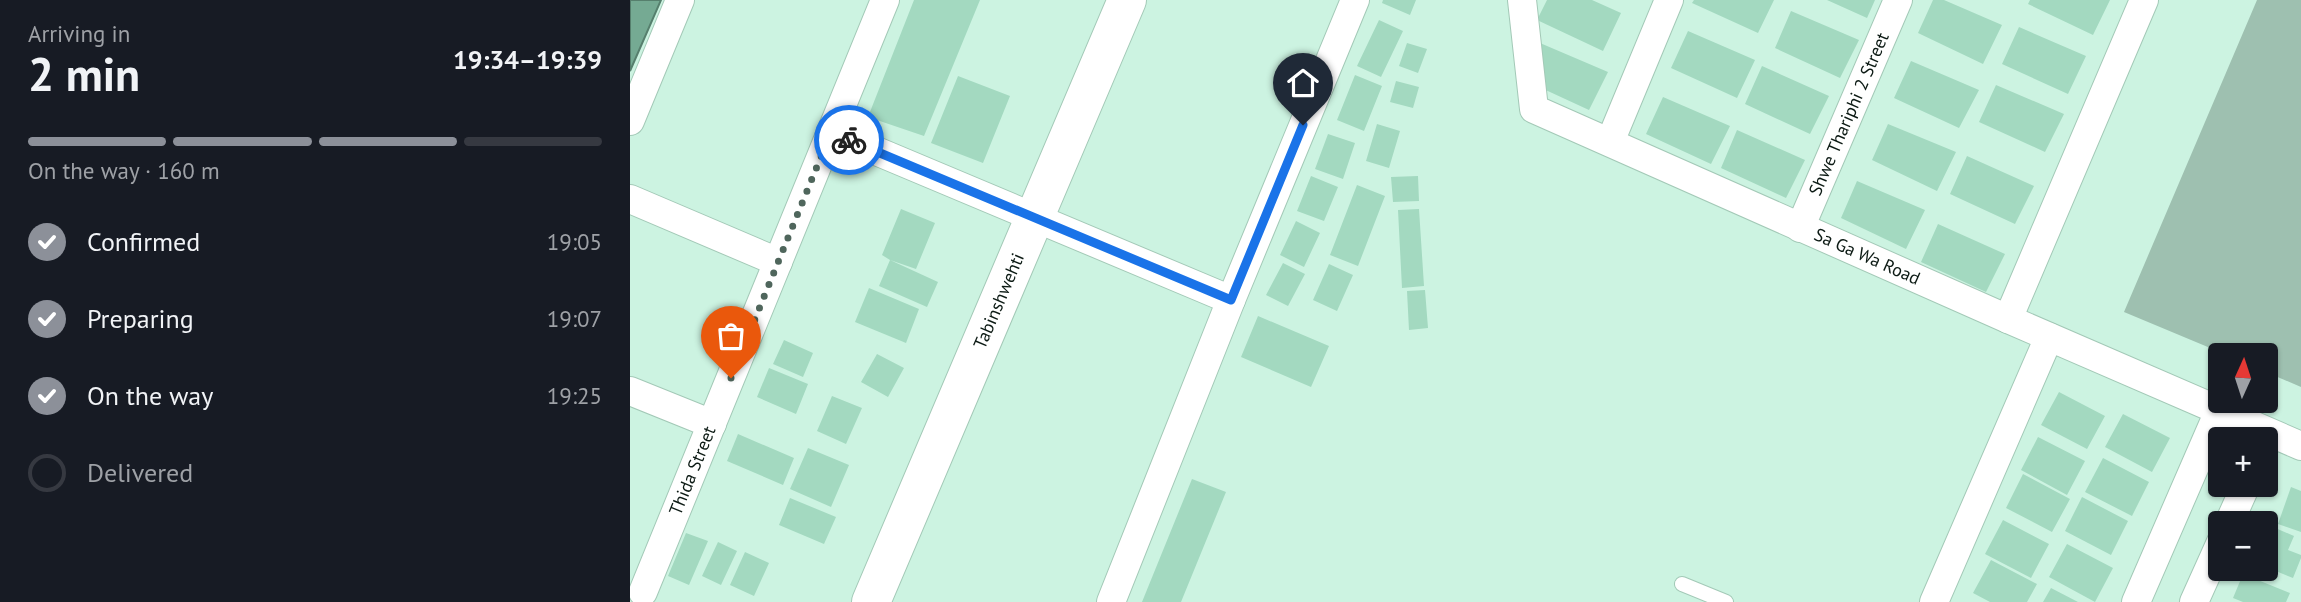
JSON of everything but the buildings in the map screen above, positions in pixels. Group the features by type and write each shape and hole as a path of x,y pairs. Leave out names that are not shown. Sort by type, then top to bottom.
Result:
{"main road":[{"name":"Tabinshwehti","path":"871,602 1127,0"}],"street":[{"path":"630,121 680,0"},
{"name":"Thida Street","path":"647,594 712,424 885,0"},
{"path":"1111,602 1231,300 1355,0"},
{"name":"Sa Ga Wa Road","path":"1522,0 1534,109 2208,406"},
{"path":"1610,142 1669,0"},
{"name":"Shwe Thariphi 2 Street","path":"1801,228 1898,0"},
{"path":"2008,319 2144,0"},
{"path":"831,132 1231,300"},
{"path":"630,199 778,262"},
{"path":"1934,602 2049,337"},
{"path":"630,390 712,424"},
{"path":"2136,602 2218,413"},
{"name":"Sa Ga Wa Road","path":"2223,413 2250,427"},
{"name":"Sa Ga Wa Road","path":"2278,439 2301,446"},
{"path":"2194,602 2208,571"}],"lane":[{"path":"1682,584 1726,602"}],"shaded area":[{"path":"630,0 661,0 630,71"},
{"path":"2257,0 2301,0 2301,387 2278,377 2278,343 2208,343 2208,347 2124,312"}],"way so far":[{"path":"731,378 831,132 849,140"}],"route":[{"path":"849,140 1231,300 1303,125"}]}
